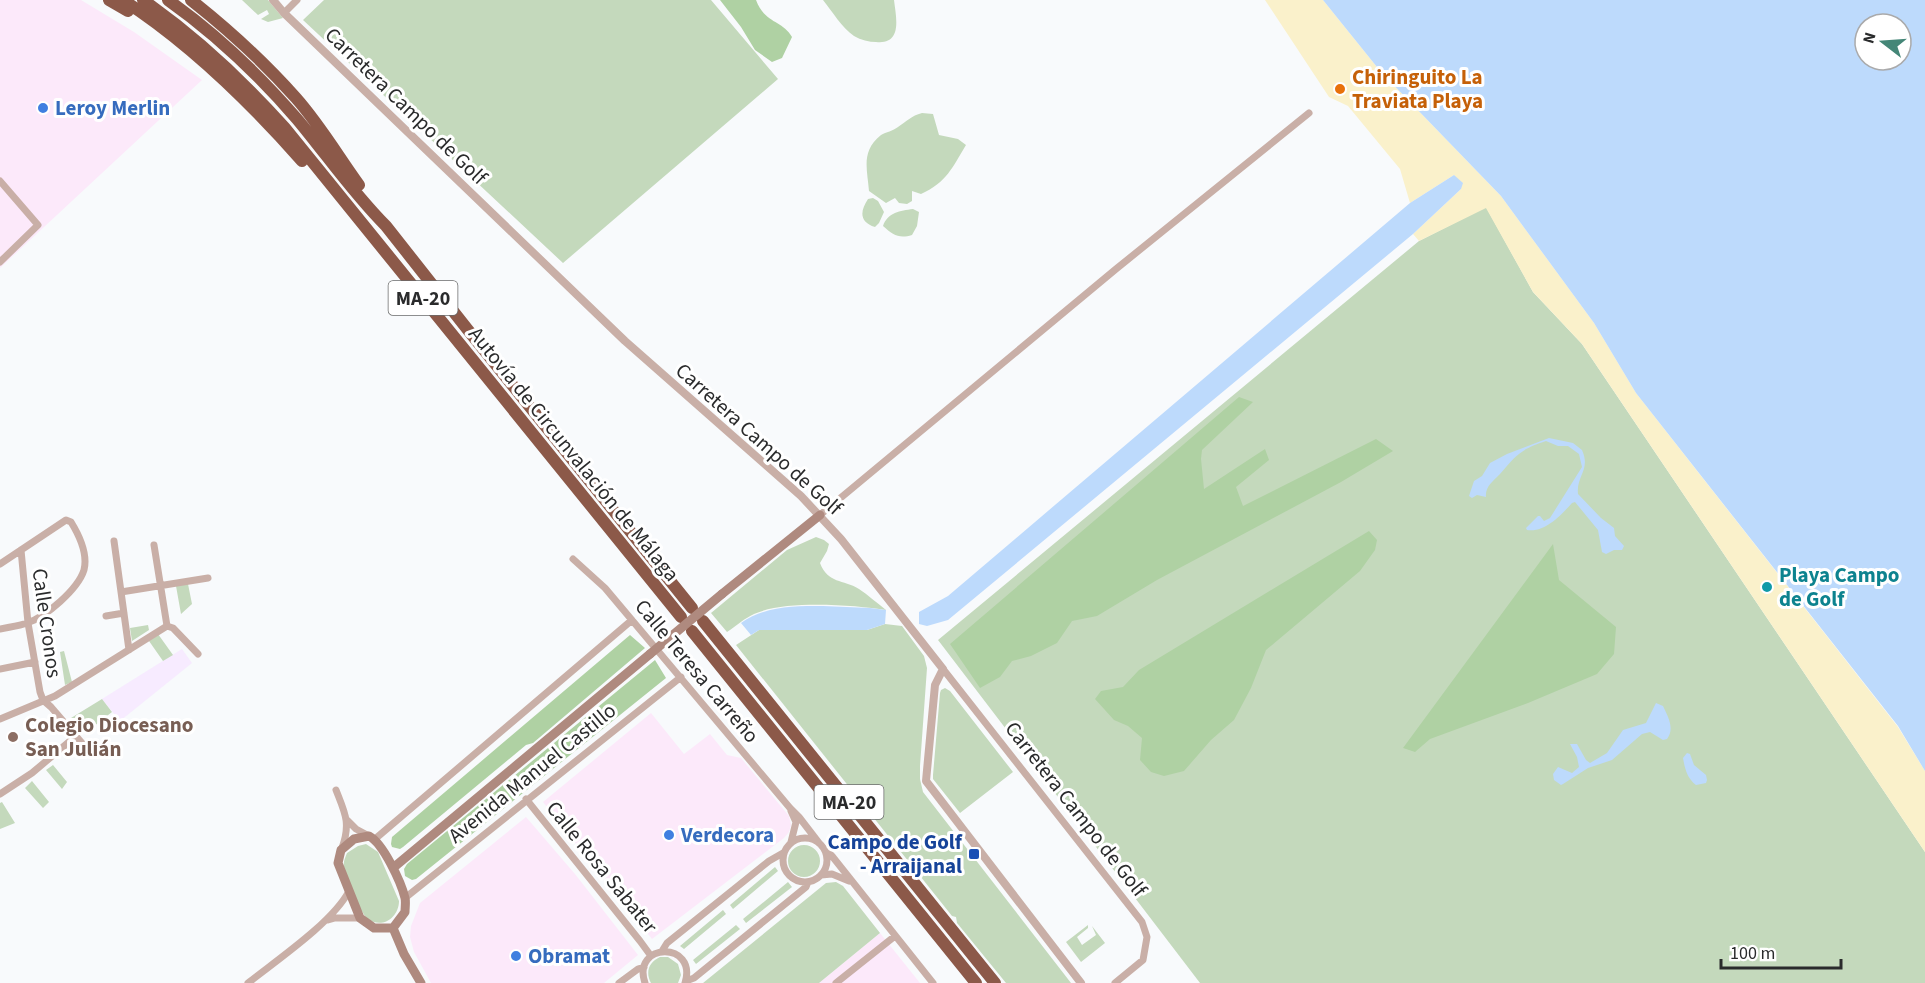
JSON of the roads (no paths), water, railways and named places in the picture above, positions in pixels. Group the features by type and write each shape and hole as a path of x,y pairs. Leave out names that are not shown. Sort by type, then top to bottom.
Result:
{"highway":[{"path":"109,0 171,35"},
{"path":"123,0 171,35 253,106 337,201 352,210"},
{"name":"Autovía de Circunvalación de Málaga","path":"143,0 182,28 235,74 285,128 681,617"},
{"name":"Autovía de Circunvalación de Málaga","path":"168,0 220,41 272,91 386,226 692,608"},
{"path":"191,0 246,46 296,99 376,206 386,226"},
{"name":"MA-20","path":"703,621 995,983"},
{"name":"MA-20","path":"692,631 976,983"}],"main road":[{"name":"Avenida Manuel Castillo","path":"393,868 819,515"},
{"path":"372,838 393,868 405,898 405,912 393,928 374,928 360,918 338,863 341,850 354,839 372,838"},
{"path":"393,928 421,983"}],"street":[{"name":"Carretera Campo de Golf","path":"273,0 625,341 801,496 819,515 892,602 1142,922 1147,938 1143,960 1115,983"},
{"path":"284,13 297,0"},
{"path":"819,515 1116,269 1309,113"},
{"path":"0,181 38,225 0,262"},
{"path":"0,564 66,520 71,522 80,536 84,569 78,581 54,607 28,623 0,629"},
{"path":"114,542 129,650"},
{"path":"154,545 167,626"},
{"name":"Calle Cronos","path":"21,550 28,623 39,692 43,700"},
{"name":"Calle Teresa Carreño","path":"573,559 605,588 799,816 819,843"},
{"path":"121,592 208,578"},
{"path":"106,616 124,613"},
{"path":"347,820 356,829 372,838 632,620"},
{"path":"0,719 55,696 167,626"},
{"path":"167,626 173,628 198,654"},
{"path":"0,669 35,662"},
{"path":"943,669 935,685 926,781 1081,983"},
{"name":"Avenida Manuel Castillo","path":"405,898 681,677"},
{"path":"43,700 88,750"},
{"path":"0,794 32,773 76,736"},
{"path":"336,790 347,820 348,831 341,850"},
{"name":"Calle Rosa Sabater","path":"526,800 651,956"},
{"path":"662,951 667,943 769,861 783,853 792,842 796,822 790,808"},
{"path":"792,842 806,837 819,843 933,983"},
{"path":"821,875 827,863 825,849"},
{"path":"783,853 784,868 788,875 801,882 832,874 854,884"},
{"path":"685,982 694,978 806,887 808,882"},
{"path":"248,983 326,920 343,902 349,891"},
{"path":"326,920 360,918"},
{"path":"836,983 895,936"},
{"path":"645,983 644,967 651,956 662,951 669,951 682,959 687,973 685,982"},
{"path":"620,983 644,967"}],"water":[{"path":"1323,0 1925,0 1925,771 1898,726 1636,393 1594,323 1501,196 1381,72"},
{"path":"1454,175 1463,183 1461,189 1413,234 948,620 927,626 919,624 919,612 948,596 1410,203"},
{"path":"1549,438 1573,443 1582,450 1585,463 1578,494 1614,528 1615,536 1624,546 1622,550 1614,550 1606,554 1602,552 1598,530 1575,502 1546,526 1527,530 1526,528 1538,516 1544,521 1550,518 1582,467 1579,454 1568,446 1558,446 1546,441 1525,450 1515,457 1492,482 1488,487 1486,497 1477,495 1472,498 1469,496 1474,481 1482,476 1490,463"},
{"path":"823,606 886,610 885,624 867,630 759,630 751,635 741,623 770,610"},
{"path":"1656,703 1663,706 1670,722 1667,739 1663,740 1650,732 1642,734 1612,760 1588,768 1561,785 1554,780 1553,774 1558,767 1572,773 1579,767 1570,744 1577,744 1590,763 1607,753 1623,730 1646,723"},
{"path":"1687,753 1690,754 1694,765 1706,775 1706,783 1696,785 1688,776 1683,758"}],"place":[{"name":"Chiringuito La Traviata Playa","path":"1340,89"},
{"name":"Leroy Merlin","path":"43,108"},
{"name":"Playa Campo de Golf","path":"1767,587"},
{"name":"Colegio Diocesano San Julián","path":"13,737"},
{"name":"Verdecora","path":"669,835"},
{"name":"Campo de Golf - Arraijanal","path":"974,854"},
{"name":"Obramat","path":"516,956"}]}
